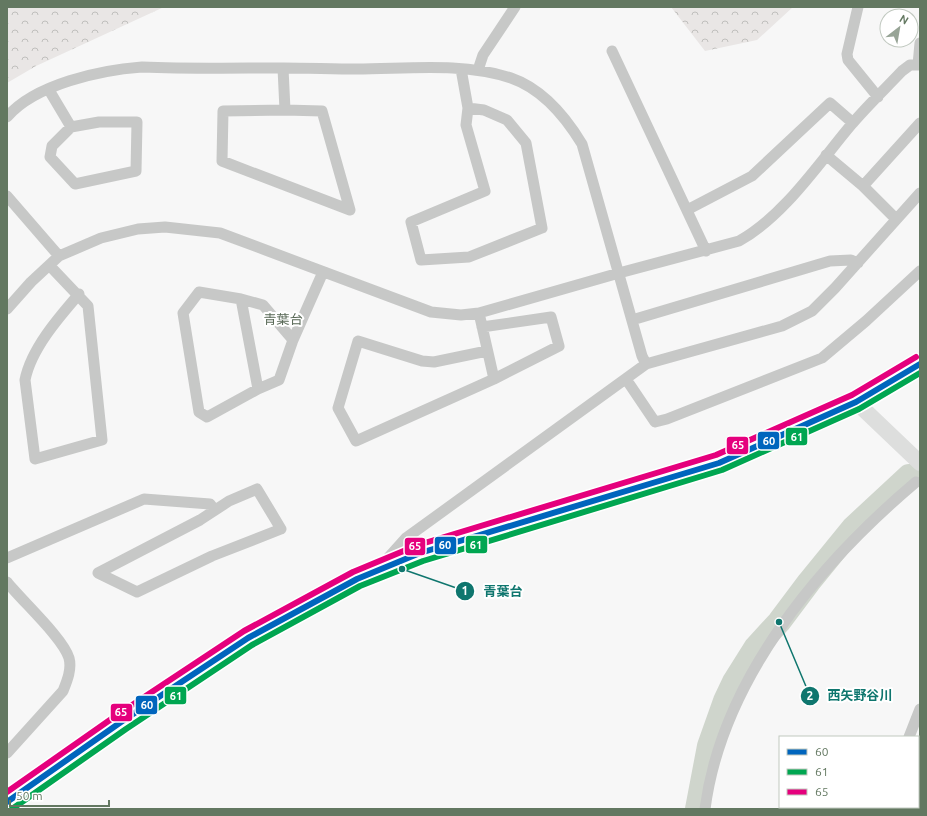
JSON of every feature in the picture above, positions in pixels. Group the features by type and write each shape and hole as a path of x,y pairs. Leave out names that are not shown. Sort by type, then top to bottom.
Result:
{"street":[{"path":"478,70 483,55 515,7"},
{"path":"858,7 847,54 848,60 878,97"},
{"path":"7,309 31,282 60,256 101,238 138,229 166,227 186,228 220,233 431,312 461,315 479,313 619,273 706,251 739,241 751,235 789,199 853,123 902,71 910,65 919,65 920,43"},
{"path":"612,52 706,251"},
{"path":"7,117 20,106 66,82 116,69 142,67 356,69 403,67 478,70 512,78 529,86 546,98 565,117 582,144 642,356 646,364"},
{"path":"283,68 285,110"},
{"path":"461,69 468,108 466,125 486,191 410,222 421,260 469,257 542,228 526,143 507,120 484,110 468,108"},
{"path":"49,90 71,127"},
{"path":"687,210 752,176 830,103 853,123"},
{"path":"285,110 322,111 350,210 222,161 223,111 285,110"},
{"path":"99,122 137,122 136,171 75,184 50,157 52,146 71,127 99,122"},
{"path":"863,186 920,123"},
{"path":"826,155 863,186 896,219"},
{"path":"386,566 392,553 406,538 646,364 782,326 798,319 822,302 920,193"},
{"path":"7,196 60,256"},
{"path":"632,320 830,261 851,260 858,263"},
{"path":"50,266 78,294 88,306 102,440 35,459 25,380 27,367 57,320 78,294"},
{"path":"626,379 655,422 667,419 822,358 866,321 920,271"},
{"path":"292,340 263,305 241,299 199,292 183,313 199,412 207,417 258,389 280,380 292,340 323,272"},
{"path":"241,299 258,389"},
{"path":"479,313 494,379"},
{"path":"482,327 551,317 558,346 494,379 356,441 338,408 358,341 422,361 434,362 487,351"},
{"path":"7,802 121,722 248,638 303,607 386,566 420,553 712,466 856,402 920,364"},
{"path":"856,402 920,463"},
{"path":"705,809 714,762 732,709 754,668 798,605 843,550 876,516 916,482"},
{"path":"257,489 281,529 205,559 137,592 98,573 200,520 214,509 257,489"},
{"path":"7,558 144,499 210,504 214,509"},
{"path":"7,582 62,644 69,658 70,667 68,679 63,690 7,753"},
{"path":"909,736 920,709"}],"green space":[{"path":"7,7 164,7 36,66 7,83"},
{"path":"671,7 793,7 757,40 705,51"},
{"path":"920,743 920,809 880,809 919,808"}],"waterway":[{"path":"697,809 709,746 725,701 734,682 756,647 779,622 853,528 909,476"}],"transit line":[{"name":"65","path":"7,792 117,715 244,631 353,572 418,545 716,455 852,395 916,357"},
{"name":"60","path":"7,802 121,722 248,638 357,579 420,553 719,463 856,402 920,364"},
{"name":"61","path":"12,809 126,729 252,645 360,586 423,561 722,470 859,409 920,373"}],"place":[{"name":"青葉台","path":"402,569"},
{"name":"西矢野谷川","path":"779,622"}],"district":[{"name":"青葉台","path":"283,319"}]}
